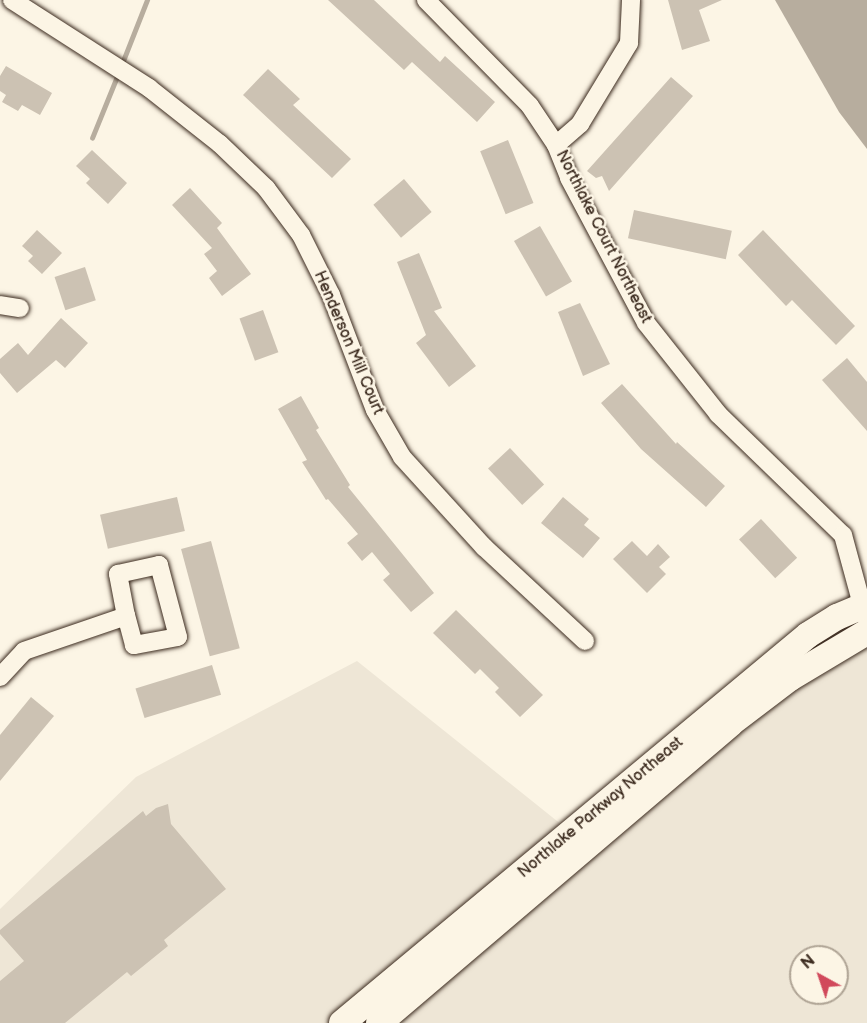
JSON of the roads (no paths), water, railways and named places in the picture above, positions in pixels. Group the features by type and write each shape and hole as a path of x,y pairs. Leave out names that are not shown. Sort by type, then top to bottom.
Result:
{"street":[{"name":"Henderson Mill Court","path":"12,0 149,88 220,144 266,188 301,235 331,295 375,410 402,456 484,547 585,641"},
{"name":"Northlake Court Northeast","path":"426,0 530,106 556,146 569,178 646,323 718,414 843,535 865,611"},
{"path":"556,146 580,124 629,43 631,0"},
{"path":"0,305 20,309"},
{"path":"159,565 177,637 134,645 126,616 118,574 159,565"},
{"name":"Northlake Parkway Northeast","path":"342,1023 808,635 865,611"},
{"path":"0,677 24,651 126,616"},
{"name":"Northlake Parkway Northeast","path":"379,1023 731,723 790,678 867,632"}],"waterway":[{"path":"121,66 147,0"},
{"path":"92,138 118,74"}]}
